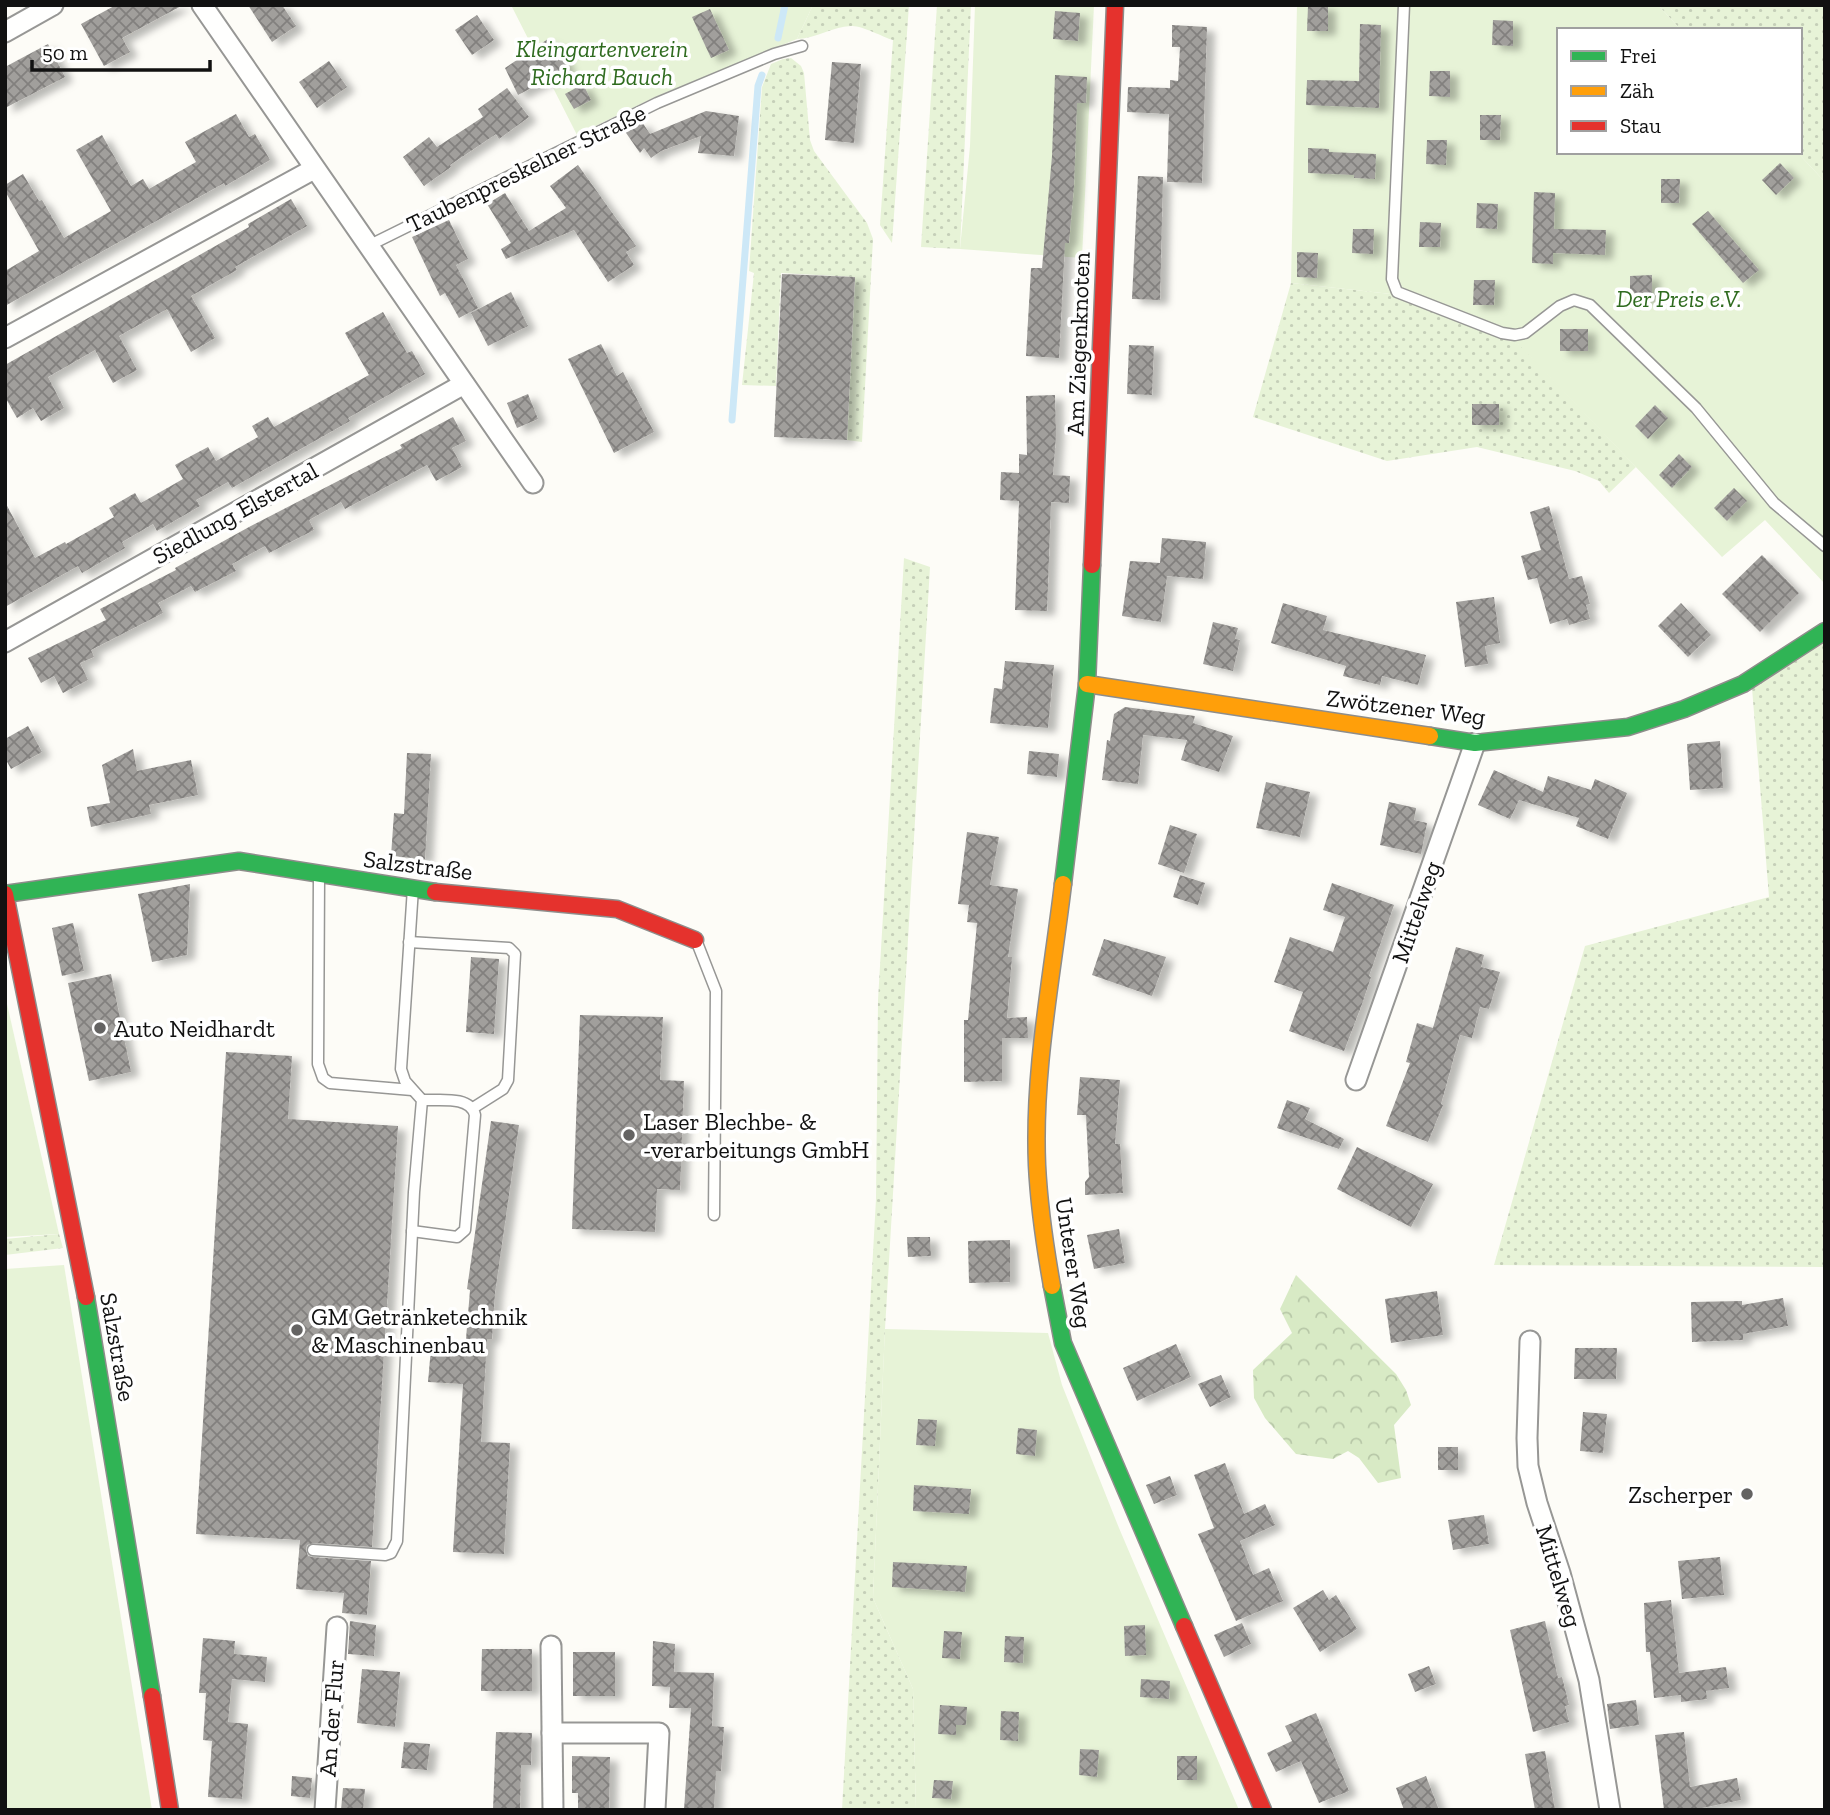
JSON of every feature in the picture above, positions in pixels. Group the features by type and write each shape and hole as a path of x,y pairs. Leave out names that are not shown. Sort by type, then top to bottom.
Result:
{"street":[{"path":"5,32 52,5"},
{"path":"202,5 533,483"},
{"name":"Am Ziegenknoten","path":"1087,684 1115,5"},
{"path":"5,338 314,169"},
{"name":"Siedlung Elstertal","path":"5,642 464,384"},
{"name":"Zwötzener Weg","path":"1087,684 1475,743 1628,727 1684,709 1743,684 1825,631"},
{"name":"Unterer Weg","path":"1087,684 1039,1081 1037,1164 1046,1253 1063,1343 1263,1810"},
{"name":"Mittelweg","path":"1356,1080 1475,743"},
{"name":"Salzstraße","path":"170,1810 78,1245 5,894 239,861 452,894 617,909 695,940"},
{"name":"Mittelweg","path":"1530,1341 1528,1466 1589,1679 1610,1810"},
{"name":"An der Flur","path":"325,1810 337,1627"},
{"path":"551,1646 553,1810"},
{"path":"552,1733 659,1734 655,1810"}],"lane":[{"path":"1404,5 1392,279 1397,292 1515,335 1525,333 1549,313 1574,300 1590,305 1696,408 1774,503 1825,546"},
{"name":"Taubenpreskelner Straße","path":"368,246 657,103 774,54 802,46"},
{"path":"319,875 319,1070 323,1078 330,1083 412,1090"},
{"path":"313,1550 386,1555 391,1553 397,1541 412,1231 422,1100 405,1081 401,1069 413,888"},
{"path":"695,940 716,990 713,1215"},
{"path":"408,942 509,948 515,954 508,1080 503,1089 473,1108"},
{"path":"412,1231 457,1237 465,1230 475,1115 473,1108 461,1101 422,1100"}],"green space":[{"name":"Kleingartenverein Richard Bauch","path":"511,5 813,5 797,39 655,97 577,135"},
{"path":"813,5 909,5 892,243 880,225 893,40 855,26 797,39"},
{"path":"937,5 971,5 960,249 921,247"},
{"path":"975,5 1094,5 1082,258 960,249 970,146"},
{"name":"Der Preis e.V.","path":"1297,5 1658,5 1679,28 1557,28 1557,154 1799,154 1825,182 1825,584 1765,520 1722,557 1519,345 1391,294 1291,283"},
{"path":"1658,5 1825,5 1825,182 1799,154 1802,154 1802,28 1679,28"},
{"path":"791,58 801,66 804,73 810,140 814,151 867,223 873,239 862,442 847,440 855,277 781,273 776,386 742,385 754,273 749,271 762,87 771,64"},
{"path":"1291,283 1391,294 1520,345 1636,467 1609,493 1599,481 1575,471 1477,447 1387,461 1253,417"},
{"path":"904,558 930,567 885,1329 873,1598 913,1689 916,1810 842,1810 876,1199 878,1000"},
{"path":"1825,641 1825,1267 1494,1265 1585,946 1769,897 1752,688"},
{"path":"5,995 59,1234 5,1237"},
{"path":"59,1234 63,1248 5,1255 5,1239"},
{"path":"64,1265 152,1810 5,1810 5,1269"},
{"path":"1296,1275 1396,1374 1406,1390 1411,1405 1394,1425 1401,1478 1378,1483 1359,1458 1348,1451 1333,1459 1296,1454 1265,1418 1254,1398 1253,1370 1292,1333 1280,1309"},
{"path":"885,1329 1048,1333 1062,1385 1119,1528 1239,1810 916,1810 913,1689 873,1598"}],"building":[{"path":"116,5 183,5 122,38 130,52 104,66 81,24"},
{"path":"248,5 282,5 296,26 272,42"},
{"path":"1308,6 1328,6 1328,31 1307,31"},
{"path":"710,9 729,50 711,58 692,17"},
{"path":"1055,11 1080,13 1078,41 1053,39"},
{"path":"477,15 494,40 472,55 455,30"},
{"path":"1493,20 1513,21 1513,46 1492,45"},
{"path":"1360,24 1381,25 1379,108 1306,105 1307,80 1359,81"},
{"path":"1172,25 1207,27 1202,183 1167,182 1169,114 1127,112 1128,87 1170,88 1170,80 1178,81 1180,47 1172,47"},
{"path":"548,39 551,45 555,43 568,69 518,95 505,68"},
{"path":"48,44 65,77 5,108 5,67"},
{"path":"329,61 347,87 317,108 299,82"},
{"path":"832,62 861,64 854,143 825,140"},
{"path":"1430,71 1450,71 1450,97 1429,96"},
{"path":"1055,75 1087,77 1086,103 1077,103 1074,186 1069,243 1065,243 1059,358 1026,356 1031,268 1042,268 1052,156"},
{"path":"583,84 591,100 574,109 565,94"},
{"path":"507,88 529,117 499,139 496,134 424,186 403,157 429,137 437,147 483,117 478,109"},
{"path":"706,111 739,116 734,156 698,153 701,136 661,151 651,158 644,148 640,153 624,130 642,122 650,134"},
{"path":"236,114 249,137 255,134 270,160 5,306 5,271 39,251 5,191 5,185 23,174 64,238 111,211 76,150 102,135 131,186 143,179 149,189 196,162 185,142"},
{"path":"1480,115 1501,115 1500,140 1480,140"},
{"path":"1427,140 1447,140 1446,165 1426,164"},
{"path":"1308,148 1329,149 1329,152 1376,154 1375,179 1354,178 1354,175 1308,173"},
{"path":"1780,163 1794,178 1776,195 1762,180"},
{"path":"578,165 636,246 626,252 634,265 608,282 574,230 506,259 501,249 511,243 487,204 505,193 529,231 566,208 550,186"},
{"path":"1138,176 1163,177 1160,300 1132,299"},
{"path":"1661,179 1680,179 1679,203 1661,203"},
{"path":"1534,192 1555,193 1554,229 1606,230 1605,255 1553,253 1553,264 1532,263"},
{"path":"291,199 307,226 191,296 215,338 191,352 167,309 119,336 137,370 113,383 95,350 48,377 64,408 41,421 33,408 17,418 5,397 5,365 249,227 248,224"},
{"path":"1477,203 1498,204 1497,229 1476,228"},
{"path":"1708,211 1759,270 1743,283 1692,224"},
{"path":"449,220 468,259 456,265 478,308 459,318 445,293 440,296 412,237"},
{"path":"1420,222 1441,223 1440,247 1419,247"},
{"path":"1353,229 1374,229 1373,254 1352,253"},
{"path":"1297,252 1318,253 1317,278 1297,277"},
{"path":"782,274 855,277 847,440 774,437"},
{"path":"1652,275 1652,299 1630,299 1630,276"},
{"path":"1474,280 1495,280 1494,305 1473,305"},
{"path":"511,292 528,326 488,346 471,313"},
{"path":"383,312 407,353 412,351 425,374 348,418 350,421 232,488 228,482 196,500 200,506 157,531 153,524 122,542 125,548 82,573 78,566 5,607 5,502 35,558 65,542 66,544 114,517 109,508 135,493 141,503 183,479 175,465 191,456 208,447 216,461 258,437 252,426 268,417 274,427 369,375 345,333"},
{"path":"1560,329 1588,329 1588,351 1560,351"},
{"path":"601,344 617,376 623,372 654,432 614,453 568,359"},
{"path":"1129,345 1154,346 1152,395 1127,394"},
{"path":"528,394 538,419 517,428 507,403"},
{"path":"1055,395 1053,475 1070,476 1069,503 1051,502 1047,611 1015,610 1019,501 1000,500 1001,472 1019,473 1019,454 1027,455 1026,396"},
{"path":"1472,404 1499,404 1499,425 1472,425"},
{"path":"1655,405 1668,418 1648,439 1635,426"},
{"path":"453,417 466,441 452,448 462,467 436,481 427,465 345,509 341,502 309,520 314,530 269,553 265,546 232,564 236,571 195,592 191,586 158,603 163,613 91,650 94,657 80,663 88,680 63,693 54,676 41,683 28,658 106,620 100,609 176,570 175,568 249,527 402,448 400,445"},
{"path":"1679,454 1692,467 1672,488 1659,475"},
{"path":"1734,488 1747,501 1727,521 1714,508"},
{"path":"1549,506 1569,579 1582,576 1590,604 1586,605 1590,619 1569,625 1567,619 1550,624 1537,578 1528,580 1521,556 1541,550 1530,512"},
{"path":"1162,538 1206,542 1203,579 1167,576 1161,622 1122,616 1130,561 1160,563"},
{"path":"1762,555 1799,593 1760,632 1722,594"},
{"path":"1494,597 1500,643 1485,646 1488,664 1465,667 1456,602"},
{"path":"1283,603 1327,616 1323,630 1426,655 1418,685 1382,676 1380,685 1343,676 1346,666 1271,643"},
{"path":"1681,603 1711,635 1688,657 1658,626"},
{"path":"1213,622 1238,628 1235,639 1240,640 1233,671 1203,664"},
{"path":"1005,661 1054,665 1048,728 990,723 994,688 1002,689"},
{"path":"1125,707 1195,716 1193,723 1233,736 1219,772 1181,760 1187,740 1143,735 1138,784 1102,780 1107,740 1110,741 1114,714"},
{"path":"28,726 42,752 11,769 5,758 5,739"},
{"path":"1720,741 1723,788 1690,790 1687,744"},
{"path":"133,749 137,771 191,760 198,795 149,805 151,814 91,827 87,807 110,803 102,765"},
{"path":"1029,751 1059,754 1057,777 1027,774"},
{"path":"407,753 431,754 425,859 391,856 394,813 404,814"},
{"path":"1494,770 1543,792 1548,776 1591,790 1595,779 1627,793 1608,839 1576,826 1579,818 1519,800 1510,819 1478,805"},
{"path":"1266,782 1310,792 1300,837 1256,828"},
{"path":"1389,802 1416,808 1414,820 1427,823 1421,854 1380,845"},
{"path":"1170,825 1197,834 1184,873 1158,864"},
{"path":"967,832 999,837 990,885 1018,889 1008,957 1012,957 1007,1018 1027,1017 1028,1038 1002,1038 1002,1081 964,1082 964,1020 968,1020 977,923 967,922 969,905 958,904"},
{"path":"1180,875 1205,883 1198,905 1173,897"},
{"path":"1332,883 1394,905 1344,1051 1289,1031 1303,992 1274,982 1290,937 1333,952 1345,917 1323,910"},
{"path":"190,884 187,955 152,962 138,894"},
{"path":"73,923 84,971 62,976 52,928"},
{"path":"1104,939 1166,957 1152,996 1092,975"},
{"path":"1456,947 1484,955 1481,967 1500,972 1489,1009 1480,1007 1472,1038 1460,1035 1441,1104 1443,1105 1428,1142 1386,1126 1410,1063 1406,1062 1417,1023 1433,1028"},
{"path":"471,957 499,959 494,1034 466,1032"},
{"name":"Auto Neidhardt","path":"111,974 131,1072 89,1081 68,983"},
{"name":"Laser Blechbe- & -verarbeitungs GmbH","path":"580,1015 663,1017 660,1080 684,1081 680,1190 657,1189 655,1232 572,1229"},
{"name":"GM Getränketechnik & Maschinenbau","path":"226,1052 292,1056 288,1119 398,1126 372,1547 314,1543 307,1545 306,1550 308,1556 312,1557 371,1561 367,1615 342,1613 344,1593 296,1589 300,1540 196,1534"},
{"path":"1080,1077 1120,1080 1115,1144 1120,1144 1123,1193 1085,1195 1085,1182 1089,1177 1086,1115 1077,1115"},
{"path":"1287,1100 1310,1108 1305,1119 1344,1139 1339,1149 1277,1128"},
{"path":"491,1121 519,1125 495,1293 492,1339 487,1339 481,1442 510,1443 504,1554 453,1552 463,1384 428,1382 431,1348 465,1351 470,1290 467,1289"},
{"path":"1357,1147 1433,1184 1411,1227 1337,1189"},
{"path":"1119,1229 1125,1263 1094,1269 1087,1235"},
{"path":"907,1237 930,1237 931,1256 908,1257"},
{"path":"1010,1240 1010,1282 969,1283 968,1241"},
{"path":"1437,1291 1443,1335 1391,1343 1385,1299"},
{"path":"1783,1298 1788,1326 1743,1334 1743,1340 1692,1342 1691,1302 1742,1301 1742,1305"},
{"path":"1176,1344 1191,1377 1137,1401 1123,1368"},
{"path":"1575,1348 1617,1348 1616,1379 1574,1379"},
{"path":"1221,1375 1231,1397 1210,1407 1198,1384"},
{"path":"1583,1412 1607,1414 1603,1453 1580,1451"},
{"path":"918,1419 937,1420 935,1446 916,1445"},
{"path":"1018,1428 1037,1430 1035,1456 1016,1454"},
{"path":"1438,1447 1458,1447 1458,1470 1438,1470"},
{"path":"1225,1463 1244,1514 1265,1504 1275,1525 1240,1541 1253,1575 1269,1568 1283,1601 1236,1621 1198,1534 1214,1528 1194,1475"},
{"path":"1170,1476 1177,1495 1154,1504 1146,1485"},
{"path":"914,1485 971,1489 969,1514 913,1511"},
{"path":"1484,1515 1489,1544 1453,1550 1448,1520"},
{"path":"1720,1557 1724,1595 1682,1599 1678,1561"},
{"path":"893,1562 967,1566 965,1592 892,1587"},
{"path":"1323,1590 1329,1600 1336,1595 1357,1629 1320,1652 1293,1608"},
{"path":"1671,1600 1679,1673 1726,1667 1729,1688 1706,1691 1707,1699 1681,1702 1681,1695 1654,1698 1650,1652 1646,1652 1644,1603"},
{"path":"350,1621 376,1625 374,1656 348,1654"},
{"path":"1545,1621 1558,1678 1562,1677 1569,1705 1565,1706 1569,1722 1533,1732 1510,1630"},
{"path":"1242,1623 1251,1644 1224,1657 1214,1635"},
{"path":"1145,1625 1146,1655 1125,1656 1124,1626"},
{"path":"944,1631 962,1632 960,1659 942,1658"},
{"path":"1005,1636 1024,1637 1023,1663 1004,1662"},
{"path":"203,1638 235,1641 234,1654 267,1657 265,1682 232,1679 228,1722 248,1724 242,1799 208,1797 212,1741 203,1740 206,1693 199,1693"},
{"path":"653,1641 675,1644 674,1672 714,1673 712,1726 724,1727 721,1771 716,1771 714,1810 684,1810 691,1708 669,1708 670,1687 652,1686"},
{"path":"482,1649 532,1649 532,1691 481,1691"},
{"path":"573,1652 615,1652 615,1696 573,1696"},
{"path":"1429,1666 1436,1684 1415,1692 1408,1674"},
{"path":"362,1669 400,1672 395,1727 357,1723"},
{"path":"1141,1679 1170,1681 1169,1699 1140,1697"},
{"path":"1636,1700 1639,1725 1610,1729 1607,1704"},
{"path":"940,1705 967,1707 966,1725 956,1725 956,1735 938,1734"},
{"path":"1001,1711 1019,1712 1018,1741 1000,1740"},
{"path":"1316,1713 1349,1791 1319,1803 1301,1761 1276,1772 1267,1753 1292,1741 1285,1726"},
{"path":"496,1732 532,1733 531,1765 521,1765 520,1810 493,1810"},
{"path":"1684,1732 1690,1787 1737,1778 1741,1800 1692,1810 1664,1810 1655,1735"},
{"path":"404,1742 430,1744 427,1770 401,1768"},
{"path":"1080,1749 1099,1750 1097,1777 1079,1775"},
{"path":"1545,1751 1555,1810 1535,1810 1525,1754"},
{"path":"572,1756 610,1757 609,1810 578,1810 578,1793 572,1793"},
{"path":"1177,1756 1197,1756 1197,1780 1177,1780"},
{"path":"292,1776 312,1778 310,1798 291,1796"},
{"path":"1426,1776 1439,1810 1404,1810 1396,1788"},
{"path":"934,1780 953,1781 951,1799 932,1798"},
{"path":"343,1788 365,1789 363,1810 341,1810"}],"waterway":[{"path":"778,38 785,5"},
{"path":"732,420 758,86 762,75"}],"traffic: fast":[{"path":"1063,884 1087,684 1092,565"},
{"path":"1430,736 1475,743 1628,727 1684,709 1743,684 1825,631"},
{"path":"5,894 239,861 435,892"},
{"path":"1052,1286 1063,1343 1184,1626"},
{"path":"86,1297 152,1696"}],"traffic: slow":[{"path":"1087,684 1430,736"},
{"path":"1052,1286 1039,1195 1037,1130 1044,1024 1063,884"}],"traffic: jam":[{"path":"1092,565 1115,5"},
{"path":"435,892 617,909 695,940"},
{"path":"5,894 86,1297"},
{"path":"1184,1626 1263,1810"},
{"path":"152,1696 170,1810"}],"place":[{"name":"Auto Neidhardt","path":"100,1028"},
{"name":"Laser Blechbe- & -verarbeitungs GmbH","path":"629,1135"},
{"name":"GM Getränketechnik & Maschinenbau","path":"297,1330"},
{"name":"Zscherper","path":"1747,1494"}]}
